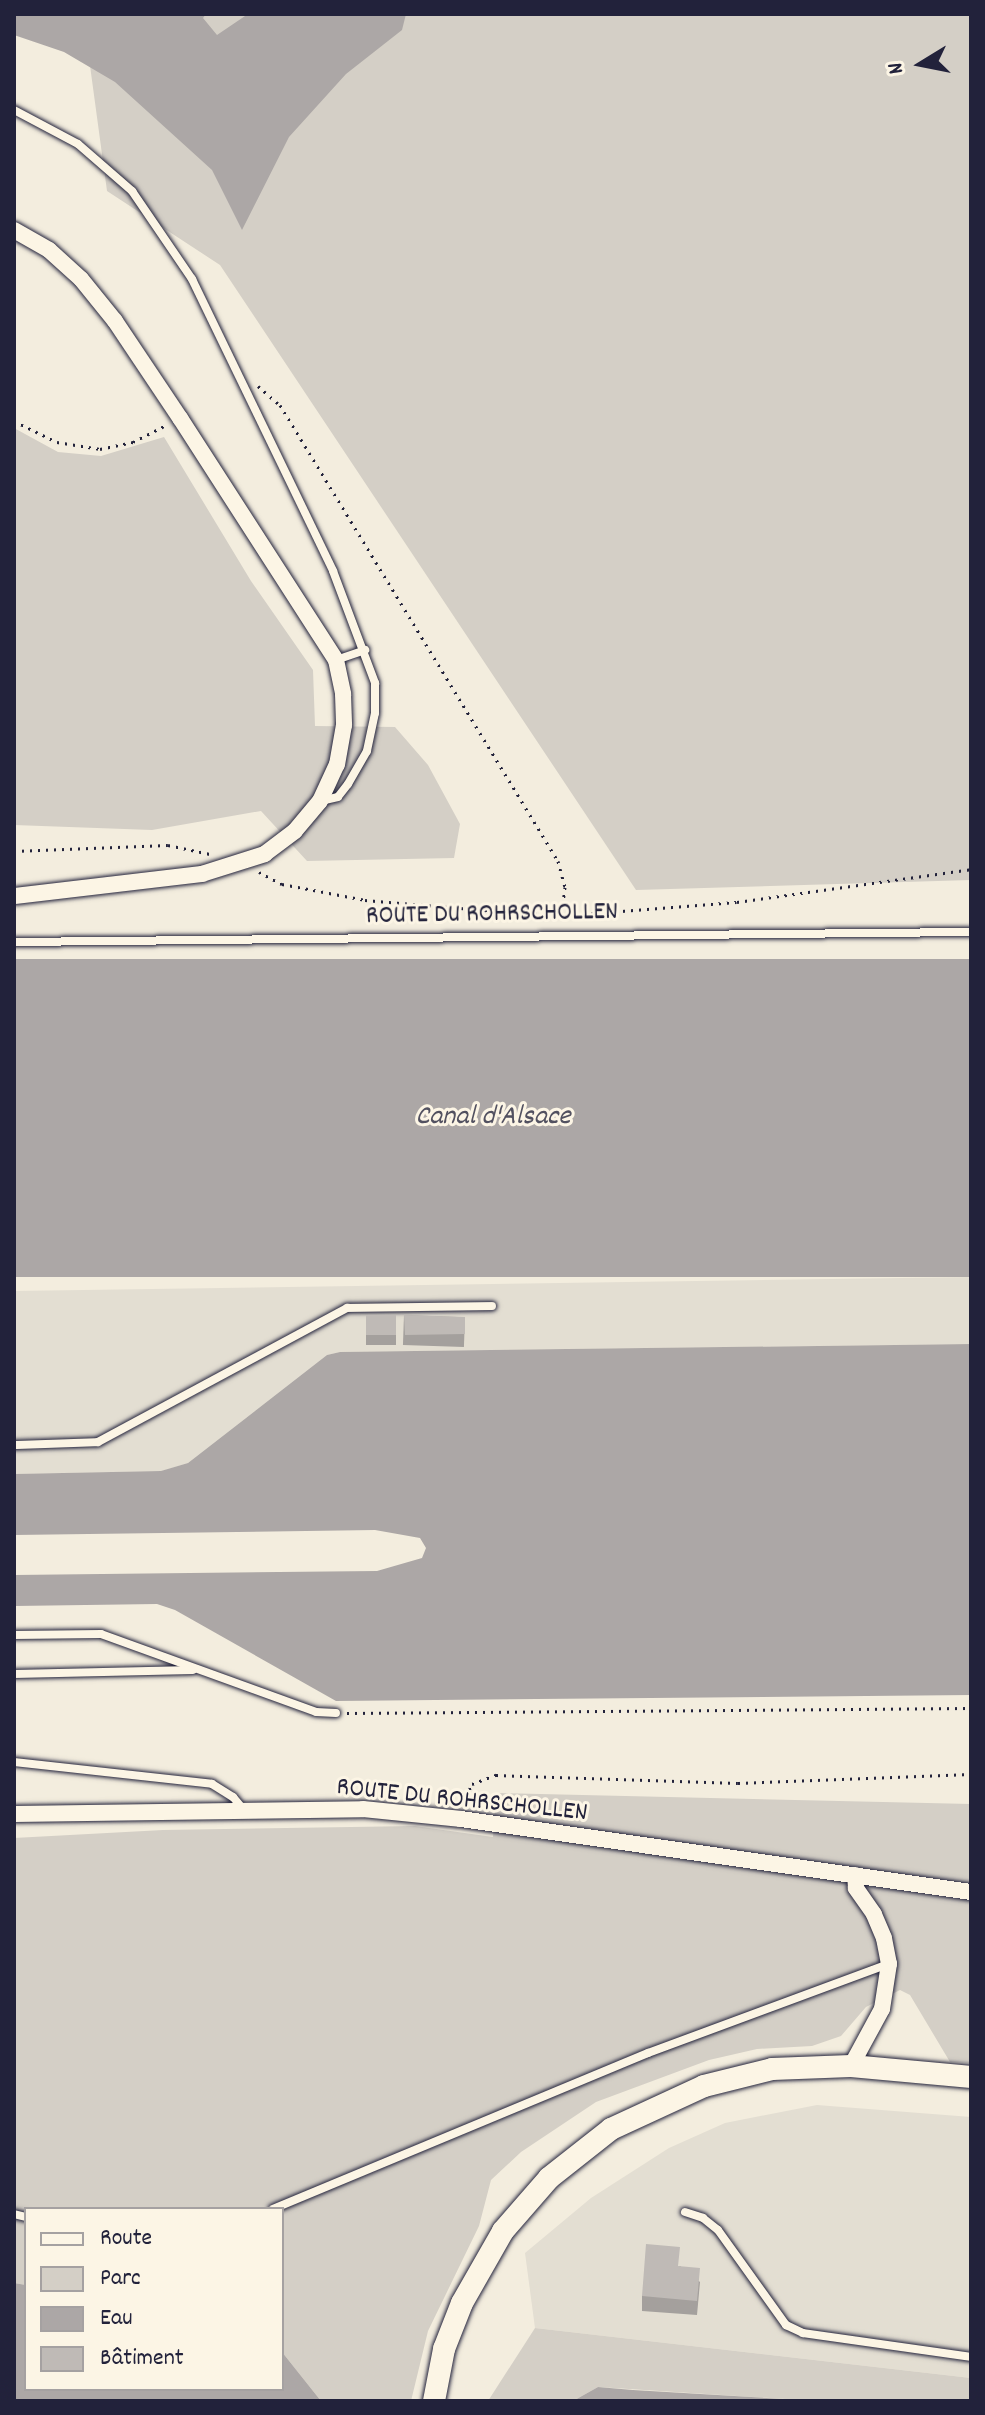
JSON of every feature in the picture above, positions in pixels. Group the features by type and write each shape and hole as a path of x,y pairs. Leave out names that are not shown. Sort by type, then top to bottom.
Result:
{"street":[{"path":"14,230 49,250 81,279 115,321 180,418 336,660 343,694 344,725 337,764 320,801 295,831 265,854 221,870 14,896"},
{"name":"ROUTE DU ROHRSCHOLLEN","path":"14,1814 363,1809 461,1819 971,1892"},
{"path":"851,2066 882,2009 889,1964 884,1938 874,1914 856,1888 855,1875"},
{"path":"434,2401 444,2349 481,2266 526,2203 582,2150 640,2113 704,2086 772,2069 851,2066 971,2077"}],"lane":[{"path":"14,110 78,144 132,191 192,279 333,571 375,683 375,713 367,751 338,797 320,801"},
{"path":"336,660 365,650"},
{"name":"ROUTE DU ROHRSCHOLLEN","path":"14,942 971,932"},
{"path":"14,1445 98,1442 347,1308 492,1306"},
{"path":"14,1635 101,1634 316,1712 336,1713"},
{"path":"14,1674 202,1670"},
{"path":"14,1762 212,1784 233,1797 246,1812"},
{"path":"278,2207 648,2053 889,1964"},
{"path":"685,2212 703,2218 718,2230 786,2325 803,2333 971,2357"}],"path":[{"path":"243,381 263,388 280,405 558,861 565,887 563,904 553,912"},
{"path":"14,421 57,442 100,449 133,442 180,418"},
{"path":"14,851 187,847 211,854 221,870"},
{"path":"247,862 282,884 319,893 519,913 651,911 971,869"},
{"path":"336,1713 971,1708"},
{"path":"461,1819 463,1797 472,1784 496,1775 738,1783 971,1774"}],"shaded area":[{"path":"971,1277 971,1344 340,1352 327,1355 188,1463 162,1471 14,1474 14,1291"},
{"path":"817,2105 971,2117 971,2378 535,2328 525,2253 591,2198 669,2148 725,2123"}],"green space":[{"path":"83,14 971,14 971,880 636,890 220,265 107,191"},
{"path":"14,428 58,452 101,456 164,437 251,581 313,670 315,726 395,727 428,765 460,824 454,858 307,861 261,811 152,830 14,825"},
{"path":"496,1793 971,1804 971,2063 950,2062 910,1995 900,1990 866,2007 841,2036 812,2046 757,2049 709,2060 596,2102 521,2152 491,2180 479,2226 428,2331 411,2401 321,2401 284,2355 284,2207 24,2207 24,2285 14,2283 14,1838 163,1830 415,1826 493,1837"},
{"path":"535,2328 971,2378 971,2401 816,2401 598,2387 573,2401 488,2401"}],"water":[{"path":"14,14 206,14 203,18 217,35 248,14 406,14 402,30 346,74 289,137 242,230 212,170 115,82 64,52 14,35"},
{"name":"Canal d'Alsace","path":"14,959 971,959 971,1277 14,1277"},
{"path":"971,1344 971,1695 336,1701 175,1610 157,1604 14,1606 14,1575 377,1571 422,1558 426,1548 420,1538 375,1530 14,1535 14,1474 161,1471 188,1463 327,1355 340,1352"},
{"path":"14,2283 24,2285 24,2391 284,2391 284,2355 321,2401 14,2401"},
{"path":"598,2387 633,2390 816,2401 573,2401"}],"building":[{"path":"366,1315 396,1315 396,1335 366,1335"},
{"path":"404,1315 465,1317 465,1334 405,1335"},
{"path":"646,2244 680,2247 678,2266 700,2268 697,2301 642,2296"}]}
